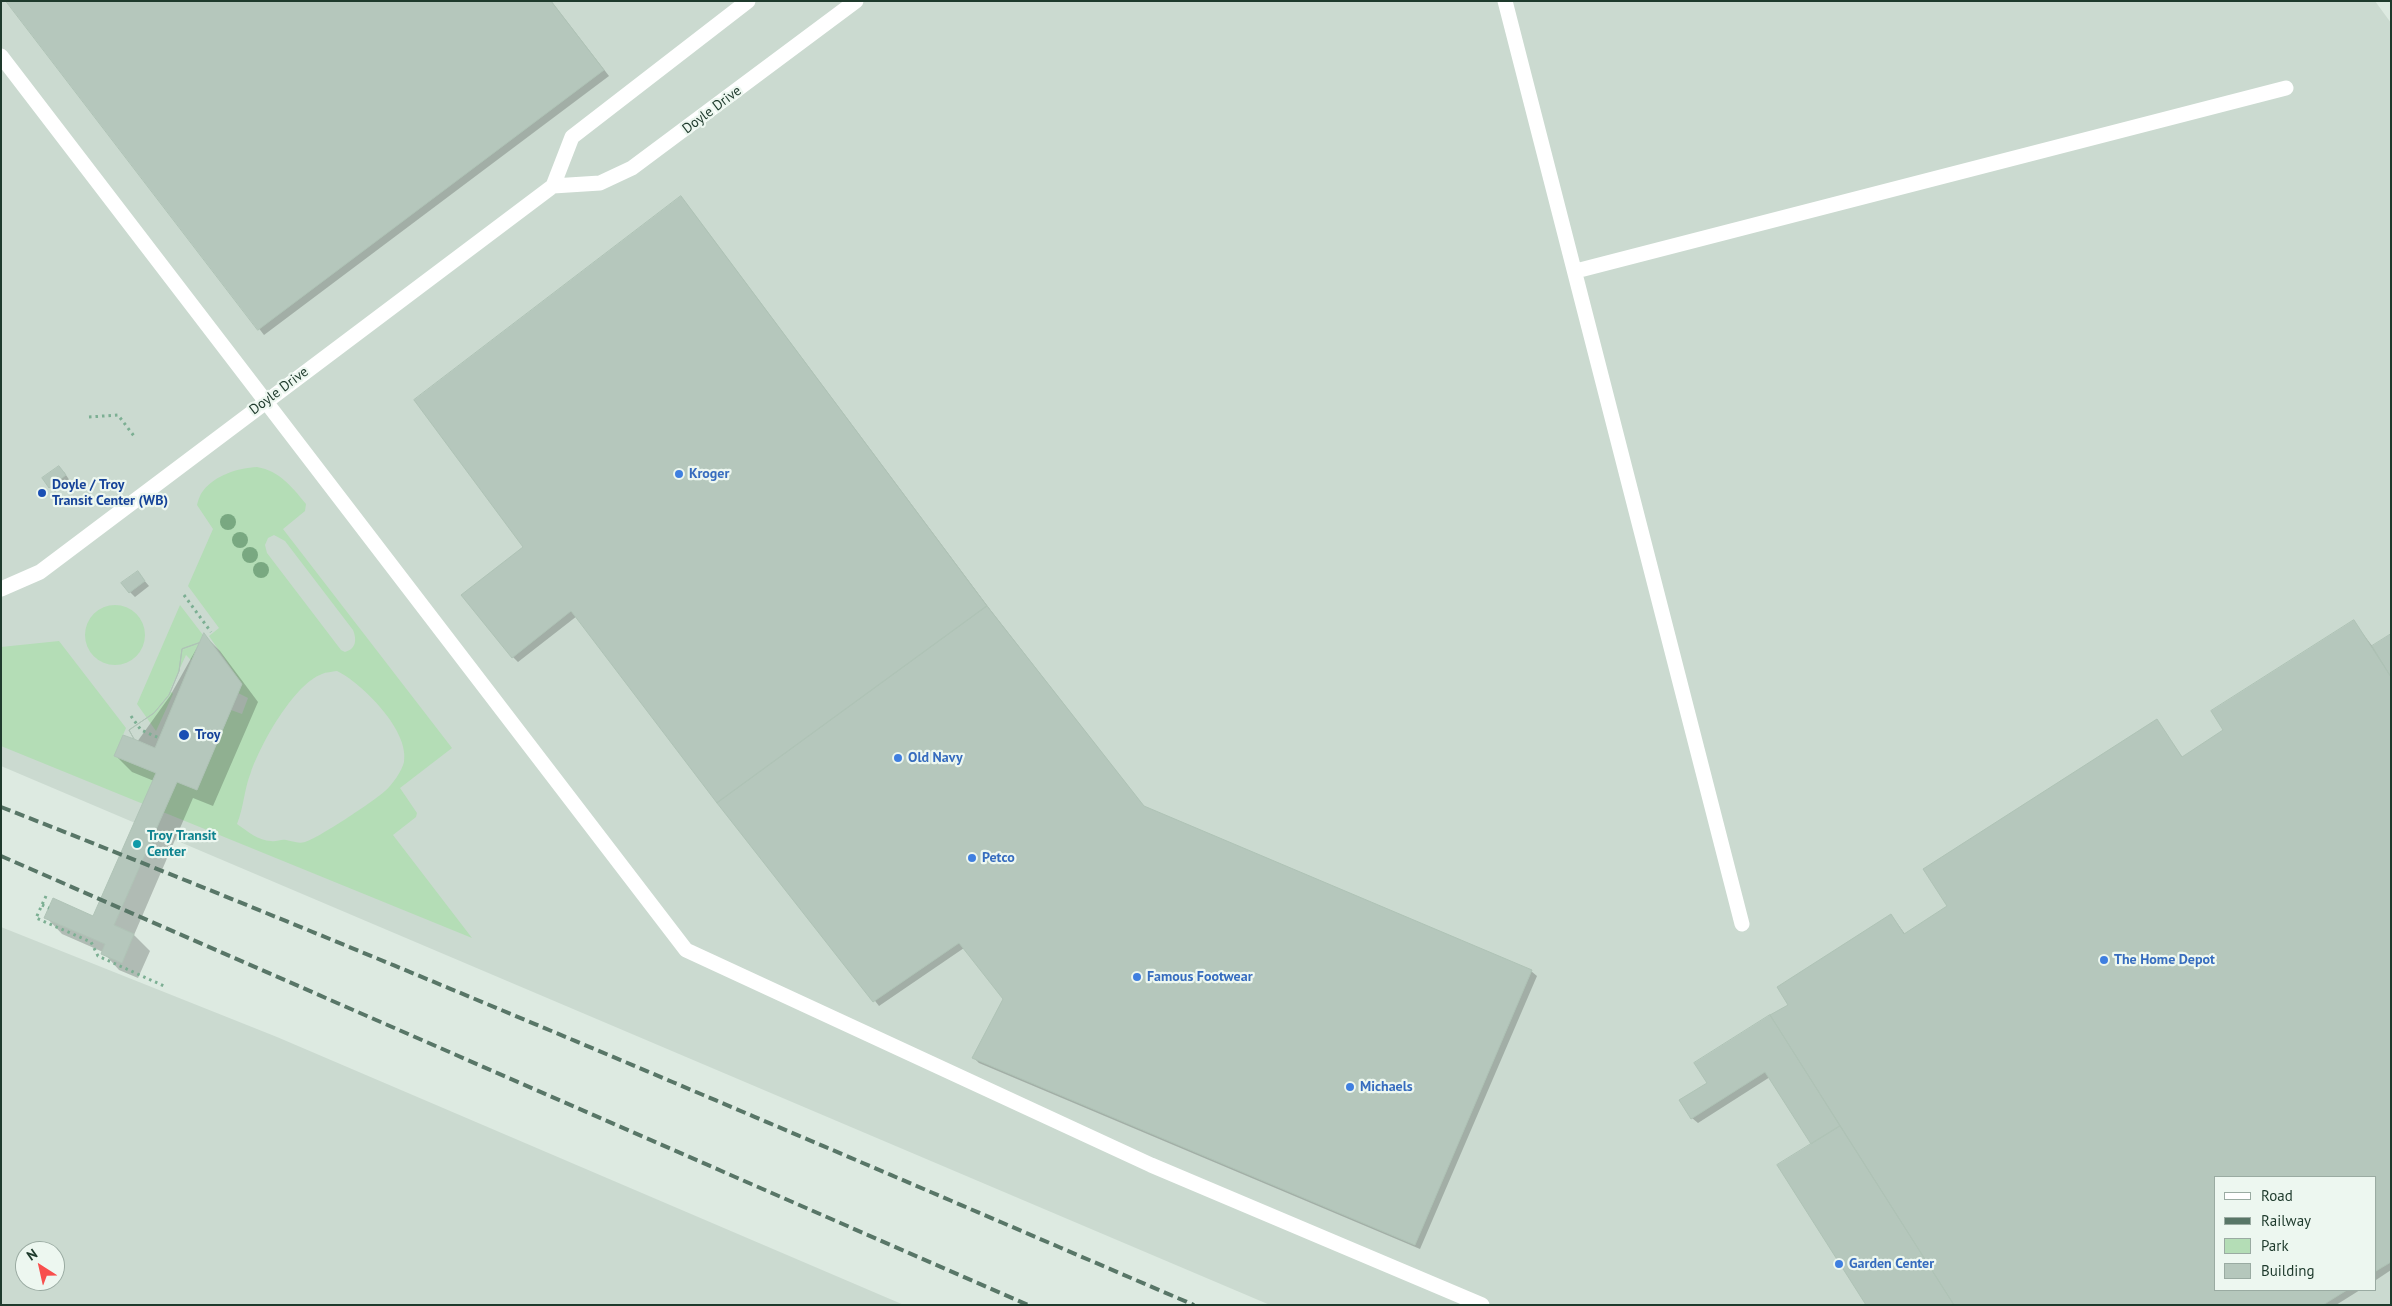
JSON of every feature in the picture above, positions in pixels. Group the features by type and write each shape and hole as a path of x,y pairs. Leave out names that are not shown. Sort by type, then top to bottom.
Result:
{"street":[{"path":"553,186 572,136 748,1"},
{"name":"Doyle Drive","path":"1,589 40,572 266,400 553,186 600,183 632,168 856,1"},
{"path":"1505,1 1576,271 1742,924"},
{"path":"1,56 686,950 1151,1165 1482,1305"},
{"path":"1576,271 2286,88"}],"path":[{"path":"89,417 118,415 134,436"},
{"path":"184,595 211,632"},
{"path":"131,716 141,730 159,738"},
{"path":"46,896 36,918 90,942 98,956 164,986"},
{"path":"42,905 49,908"}],"shaded area":[{"path":"1,1 2375,1 2391,23 2391,1305 1270,1305 1,766"},
{"path":"1,927 277,1037 904,1305 1,1305"}],"green space":[{"path":"250,468 265,469 279,476 306,504 305,511 283,529 452,748 400,788 417,813 416,817 393,835 472,938 1,746 1,647 59,641 126,728 114,756 197,790 231,710 242,714 248,698 238,693 242,684 209,636 219,628 188,586 213,529 197,505 202,492 208,485 227,473","holes":["274,535 285,541 353,630 355,644 349,651 341,650 267,553 265,545 268,538","337,671 359,686 382,709 400,736 404,750 404,762 396,778 385,791 321,834 300,843 284,840 267,841 237,824 249,778 256,760 262,746 289,702 311,680 327,672"]},
{"path":"115,605 132,610 140,618 145,635 140,652 132,660 115,665 98,660 90,652 85,635 90,618 98,610"},
{"path":"180,605 203,635 192,661 186,655 170,690 173,694 156,731 137,704"}],"building":[{"path":"6,1 551,1 604,70 258,330"},
{"name":"Kroger","path":"681,196 987,606 717,803 571,611 512,658 461,595 523,547 414,400"},
{"path":"59,466 66,475 49,488 42,478"},
{"path":"138,571 145,581 129,593 121,583"},
{"path":"987,606 1144,806 1532,970 1415,1245 972,1058 1003,999 959,943 873,1002 717,803"},
{"name":"The Home Depot","path":"2354,620 2391,677 2391,1262 2377,1270 2377,1176 2214,1176 2214,1291 2345,1291 2323,1305 1954,1305 1770,1015 1788,1005 1777,987 1891,914 1904,934 1947,906 1923,869 2157,719 2182,757 2223,730 2211,711"},
{"name":"Troy Transit Center","path":"204,633 242,684 197,790 177,782 114,925 134,934 122,963 101,954 105,944 44,918 53,898 93,916 156,773 114,756 123,735 134,739 129,730 154,713 169,695 179,671 182,649 199,643"},
{"path":"2391,634 2391,677 2372,646"},
{"path":"199,643 155,748 134,739 129,730 154,713 169,695 179,671 182,649"},
{"path":"1770,1015 1840,1126 1811,1144 1765,1072 1691,1119 1679,1100 1707,1083 1694,1063"},
{"path":"1840,1126 1954,1305 1866,1305 1777,1165"}],"railway":[{"path":"1,807 450,989 1194,1305"},
{"path":"1,856 1028,1305"}],"place":[{"name":"Kroger","path":"679,474"},
{"name":"Doyle / Troy Transit Center (WB)","path":"42,493"},
{"name":"Troy","path":"184,735"},
{"name":"Old Navy","path":"898,758"},
{"name":"Troy Transit Center","path":"137,844"},
{"name":"Petco","path":"972,858"},
{"name":"The Home Depot","path":"2104,960"},
{"name":"Famous Footwear","path":"1137,977"},
{"name":"Michaels","path":"1350,1087"},
{"name":"Garden Center","path":"1839,1264"}]}
